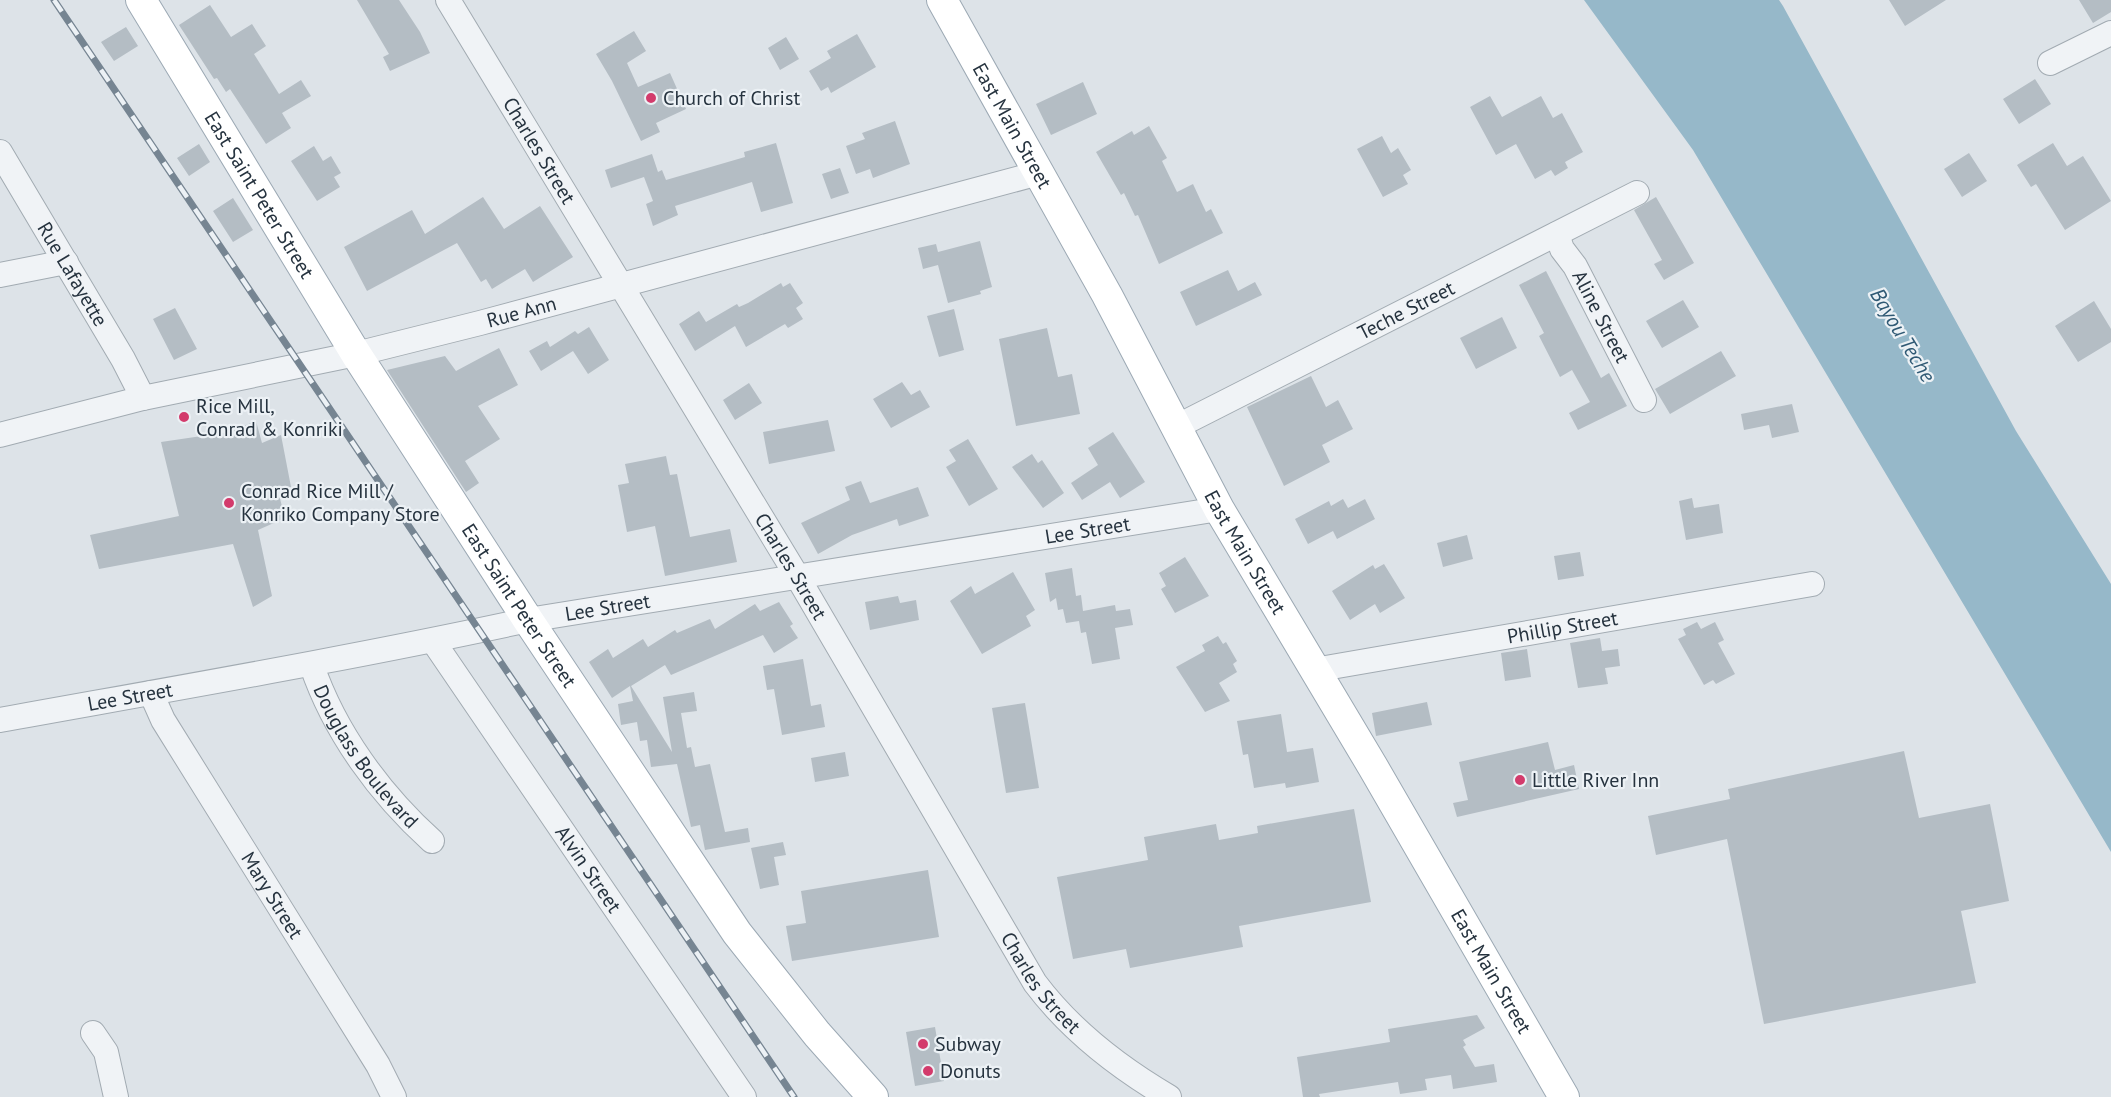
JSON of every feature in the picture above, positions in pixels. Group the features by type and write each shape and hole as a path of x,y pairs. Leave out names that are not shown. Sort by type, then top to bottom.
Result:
{"main road":[{"name":"East Saint Peter Street","path":"141,0 356,354 528,621 737,933 817,1034 873,1097"},
{"name":"East Main Street","path":"942,0 1039,173 1219,509 1385,787 1564,1097"}],"street":[{"name":"Charles Street","path":"448,0 797,576 1035,983 1061,1017 1132,1076 1169,1097"},
{"path":"2050,63 2111,33"},
{"name":"Rue Lafayette","path":"0,152 123,359 143,398"},
{"name":"Rue Ann","path":"0,435 143,398 356,354 621,286 1039,173"},
{"name":"Teche Street","path":"1176,427 1637,193"},
{"name":"Aline Street","path":"1557,234 1562,249 1575,266 1644,400"},
{"path":"0,275 66,262"},
{"name":"Lee Street","path":"0,720 312,666 528,621 1219,509"},
{"name":"Phillip Street","path":"1314,670 1812,584"},
{"name":"Alvin Street","path":"433,641 744,1097"},
{"name":"Douglass Boulevard","path":"312,666 325,703 360,758 398,810 432,841"},
{"name":"Mary Street","path":"151,693 163,720 378,1065 394,1097"},
{"path":"93,1033 106,1052 116,1097"}],"water":[{"name":"Bayou Teche","path":"1584,0 1779,0 1783,6 2016,431 2111,584 2111,852 1693,150"}],"building":[{"path":"357,0 399,0 420,32 430,53 390,71 383,57 389,54"},
{"path":"1889,0 1946,0 1905,26"},
{"path":"2079,0 2111,0 2111,12 2093,23"},
{"path":"210,5 231,37 252,24 266,46 254,54 279,94 301,80 311,96 282,113 291,128 266,144 230,89 226,92 217,78 214,79 179,25"},
{"path":"126,27 138,46 114,61 101,42"},
{"name":"Church of Christ","path":"634,31 646,51 627,63 638,87 670,73 686,109 656,123 660,132 641,141 612,81 596,54"},
{"path":"857,34 876,67 831,93 828,87 821,91 809,71 831,58 827,51"},
{"path":"786,37 799,59 780,70 768,48"},
{"path":"2035,79 2051,104 2019,124 2003,99"},
{"path":"1083,82 1097,114 1051,135 1036,104"},
{"path":"1490,96 1502,117 1541,96 1553,118 1562,113 1583,152 1565,162 1568,168 1555,176 1551,170 1535,179 1516,144 1496,155 1470,107"},
{"path":"895,121 910,164 873,178 870,169 856,174 846,146 865,139 862,133"},
{"path":"1149,126 1167,158 1162,161 1177,192 1193,184 1206,212 1211,209 1223,233 1159,264 1138,215 1135,216 1124,193 1121,195 1096,152 1132,131 1134,135"},
{"path":"1382,136 1391,153 1398,148 1411,170 1403,175 1408,184 1383,197 1357,149"},
{"path":"776,143 793,203 761,212 752,182 675,206 678,215 653,226 646,204 653,201 644,177 611,188 605,170 652,154 658,172 662,170 666,180 745,157 744,152"},
{"path":"2053,143 2067,166 2083,156 2111,201 2065,230 2036,184 2031,187 2017,165"},
{"path":"199,144 210,162 189,176 177,158"},
{"path":"314,146 323,161 331,156 341,173 334,177 340,187 317,201 291,161"},
{"path":"1969,153 1987,181 1962,197 1944,169"},
{"path":"840,168 849,193 831,199 822,174"},
{"path":"483,197 504,229 540,206 573,257 533,282 525,269 492,289 486,279 481,282 457,243 367,291 344,247 412,210 425,234"},
{"path":"1656,197 1694,263 1664,280 1654,264 1662,260 1634,210"},
{"path":"233,198 253,230 233,242 213,211"},
{"path":"980,241 992,287 980,291 981,294 948,303 938,265 923,269 918,248 936,244 938,252"},
{"path":"1228,270 1238,291 1255,282 1262,295 1196,326 1180,292"},
{"path":"1546,271 1601,378 1609,373 1627,406 1578,430 1569,413 1590,402 1572,370 1560,377 1539,336 1544,333 1519,285"},
{"path":"781,283 783,287 790,283 803,303 796,308 803,319 788,328 785,324 746,347 735,326 695,351 679,324 699,311 706,322 737,304 739,307 748,303"},
{"path":"1683,300 1699,327 1662,348 1646,321"},
{"path":"2094,301 2111,329 2111,342 2078,362 2055,326"},
{"path":"175,308 197,349 174,360 153,319"},
{"path":"954,309 964,350 939,357 927,316"},
{"path":"1502,317 1517,348 1476,369 1460,338"},
{"path":"589,327 609,360 588,374 573,351 541,371 529,351 547,341 550,347 575,331 578,334"},
{"path":"1047,328 1058,377 1072,374 1080,414 1016,426 999,339"},
{"path":"499,348 518,385 478,406 500,439 465,461 479,483 466,492 387,370 445,356 456,371"},
{"path":"1721,351 1736,376 1670,414 1655,389"},
{"path":"1311,376 1326,407 1338,400 1353,429 1322,445 1330,462 1284,486 1247,407"},
{"path":"902,382 911,395 920,390 930,407 891,428 873,399"},
{"path":"749,383 762,403 735,420 723,400"},
{"path":"1792,404 1799,432 1772,438 1769,425 1744,430 1741,414"},
{"path":"828,420 835,451 769,464 763,432"},
{"name":"Conrad Rice Mill / Konriko Company Store","path":"256,421 262,443 281,435 291,487 278,491 285,518 258,530 272,596 253,607 233,544 99,569 90,535 179,516 161,442 229,432"},
{"path":"1113,432 1145,482 1120,498 1110,482 1082,500 1071,483 1098,465 1088,448"},
{"path":"968,439 998,489 969,506 946,467 956,461 949,450"},
{"path":"1032,454 1038,463 1042,460 1064,493 1043,508 1012,467"},
{"path":"666,456 670,475 677,474 690,537 730,529 737,562 665,576 655,526 627,532 618,485 629,483 625,464"},
{"path":"861,481 870,503 918,487 929,516 899,526 897,519 852,535 818,554 801,523 850,500 845,487"},
{"path":"1692,498 1694,508 1719,504 1723,533 1686,540 1679,501"},
{"path":"1343,499 1348,508 1365,499 1375,519 1337,539 1333,531 1308,544 1295,519 1329,501 1331,506"},
{"path":"1467,535 1473,559 1443,567 1437,543"},
{"path":"1580,552 1584,576 1558,580 1554,556"},
{"path":"1185,557 1209,596 1175,613 1161,589 1166,586 1159,573"},
{"path":"1384,564 1405,598 1380,613 1375,604 1350,620 1332,591 1373,565 1375,569"},
{"path":"1072,568 1076,596 1081,595 1083,611 1115,605 1116,611 1130,609 1133,625 1115,628 1120,659 1092,664 1086,632 1081,633 1079,621 1066,623 1063,609 1058,610 1056,598 1050,602 1045,573"},
{"path":"1013,572 1035,610 1026,616 1031,626 982,654 950,601 971,586 975,594"},
{"path":"898,596 900,603 916,600 919,620 870,630 865,602"},
{"path":"779,602 793,624 790,626 798,638 774,653 763,635 671,675 665,665 631,686 672,752 663,697 694,692 697,711 681,713 687,748 691,747 695,767 710,764 725,832 748,828 750,842 705,850 700,825 691,827 677,764 651,767 647,740 640,741 637,722 621,725 618,704 633,701 630,686 612,698 589,662 608,649 613,658 643,639 648,647 675,630 677,633 710,619 715,629 755,604 760,611"},
{"path":"1697,622 1701,629 1715,622 1724,640 1718,643 1735,674 1716,684 1713,680 1704,685 1678,639 1686,635 1683,629"},
{"path":"1218,636 1223,644 1226,642 1237,661 1233,664 1237,672 1219,683 1230,701 1205,712 1176,667 1205,651 1202,645"},
{"path":"1600,638 1602,651 1618,649 1620,666 1605,668 1608,684 1578,688 1570,643"},
{"path":"1527,649 1531,677 1505,681 1501,653"},
{"path":"803,659 811,706 821,704 825,727 782,735 774,689 767,690 763,666"},
{"path":"1427,702 1432,725 1376,736 1372,713"},
{"path":"1025,703 1039,788 1006,793 992,708"},
{"path":"1281,714 1287,752 1313,748 1319,782 1286,788 1285,783 1254,788 1248,754 1243,755 1237,721"},
{"name":"Little River Inn","path":"1548,742 1555,770 1574,765 1579,789 1457,817 1453,803 1468,800 1459,762"},
{"path":"1904,751 1919,818 1990,804 2009,901 1961,911 1976,983 1764,1024 1727,839 1656,855 1648,816 1730,799 1728,789"},
{"path":"845,752 849,776 815,782 811,758"},
{"path":"1354,809 1371,902 1239,926 1243,947 1130,968 1126,949 1073,959 1057,877 1148,860 1144,837 1216,824 1219,840 1258,833 1257,826"},
{"path":"783,842 786,855 774,857 779,885 760,889 751,848"},
{"path":"928,870 939,937 792,961 786,926 806,923 801,891"},
{"path":"1477,1015 1485,1028 1463,1040 1466,1045 1463,1047 1475,1067 1494,1064 1497,1082 1453,1089 1451,1075 1425,1079 1427,1090 1400,1094 1398,1082 1319,1094 1320,1097 1303,1097 1297,1057 1390,1042 1388,1029"},
{"path":"935,1027 944,1081 915,1086 906,1032"}],"railway":[{"path":"54,0 794,1097"}],"place":[{"name":"Church of Christ","path":"651,98"},
{"name":"Rice Mill, Conrad & Konriki","path":"184,417"},
{"name":"Conrad Rice Mill / Konriko Company Store","path":"229,503"},
{"name":"Little River Inn","path":"1520,780"},
{"name":"Subway","path":"923,1044"},
{"name":"Donuts","path":"928,1071"}]}
